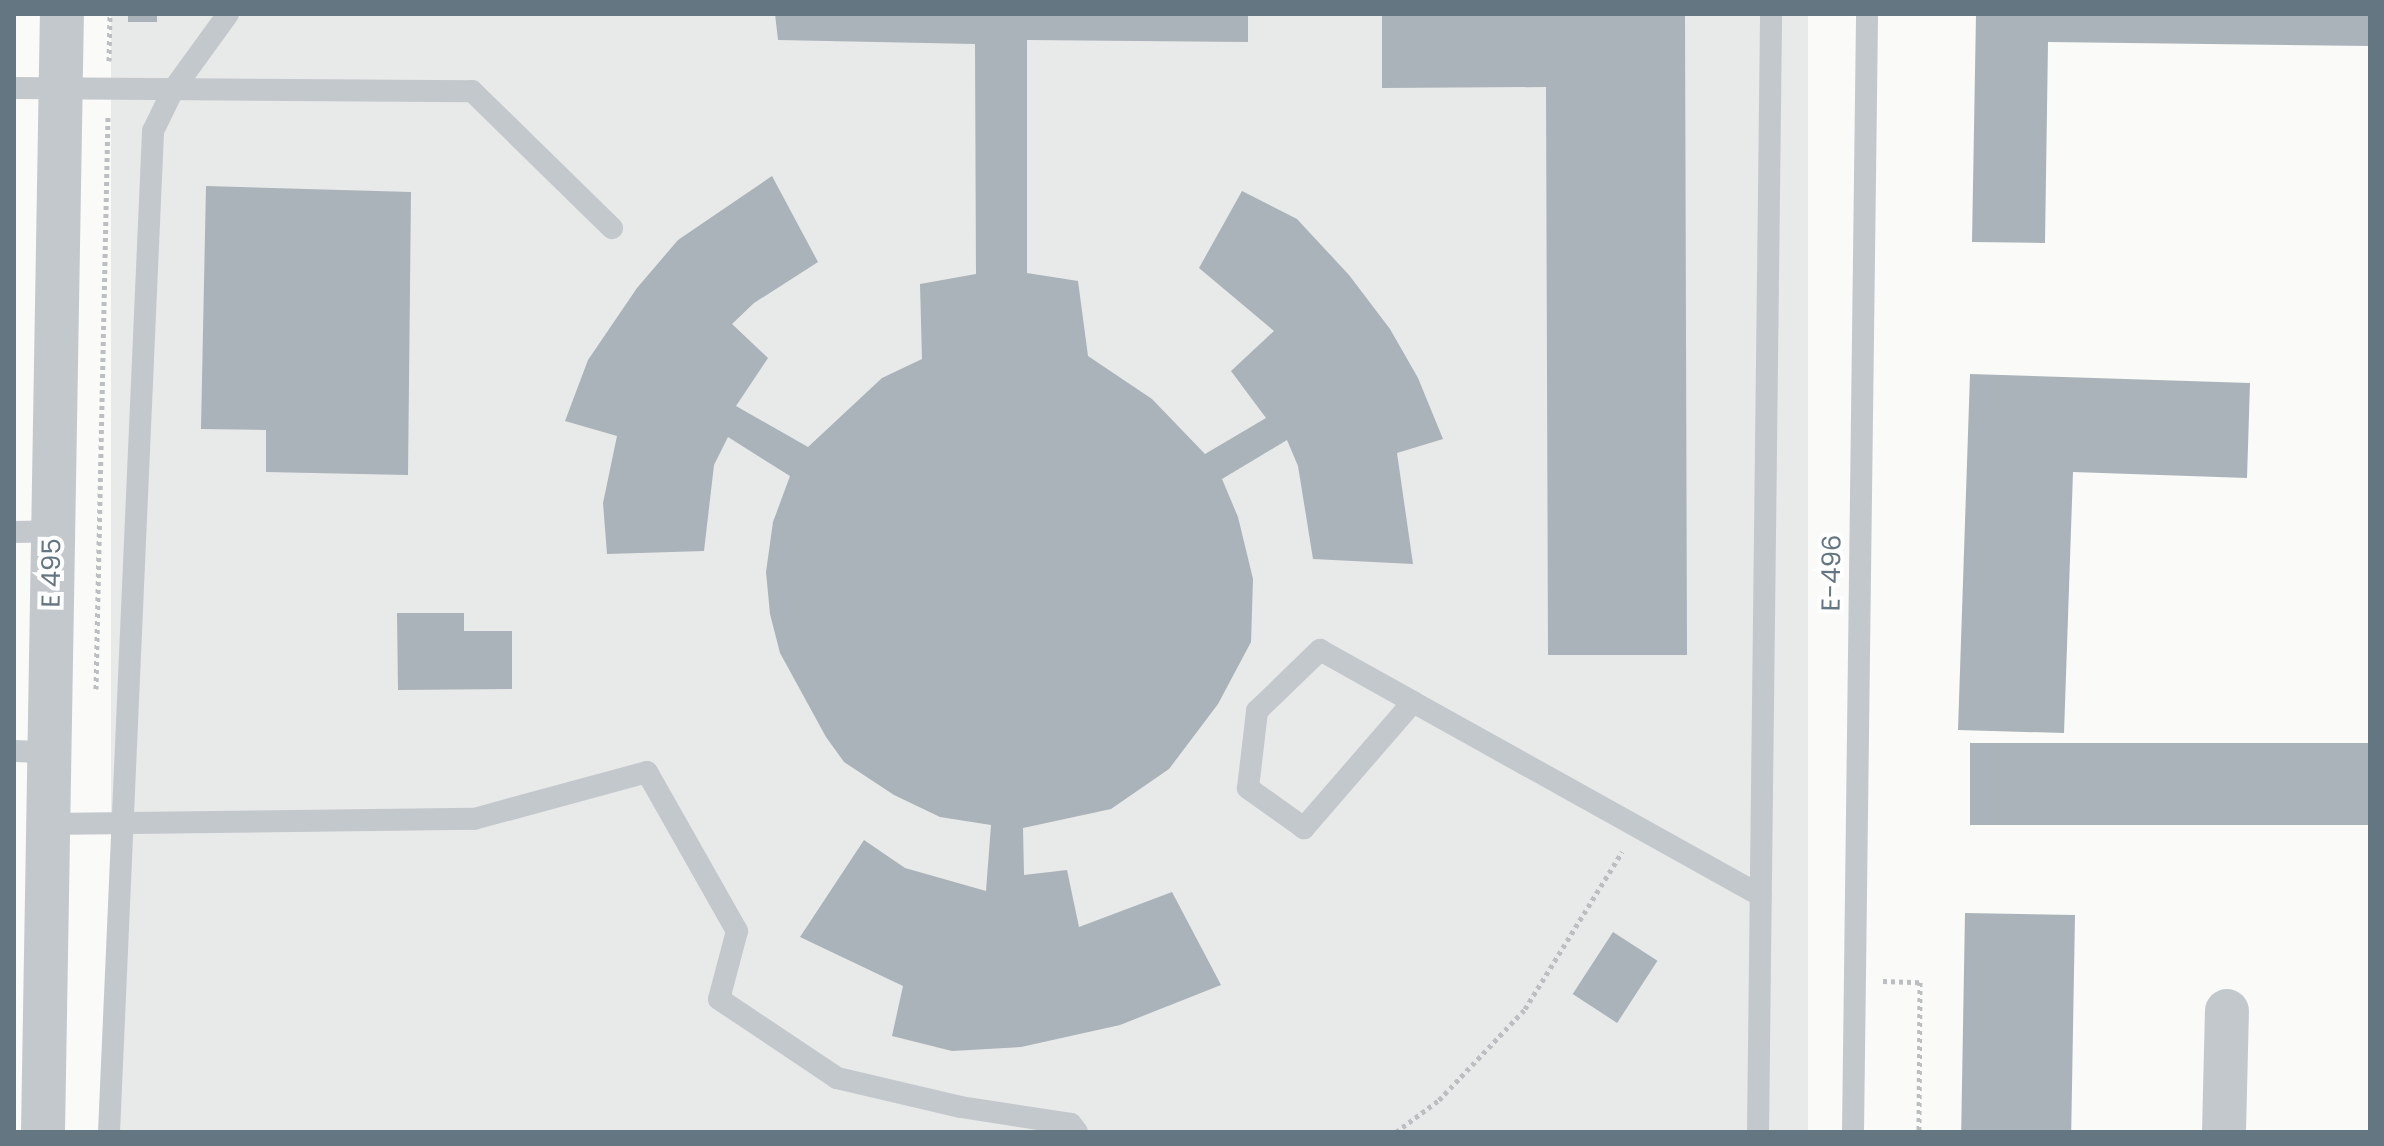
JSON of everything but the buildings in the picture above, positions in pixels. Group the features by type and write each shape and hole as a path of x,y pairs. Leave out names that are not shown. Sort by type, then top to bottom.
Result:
{"street":[{"name":"E 495","path":"43,1132 47,824 31,752 34,532 61,87 62,14"},
{"path":"2224,1132 2227,1011"}],"lane":[{"path":"109,1132 119,826 153,131 173,90 228,14"},
{"path":"1758,1132 1771,14"},
{"name":"E-496","path":"1853,1132 1867,14"},
{"path":"14,88 472,91 612,228"},
{"path":"1413,702 1304,828 1248,788 1257,711 1320,650 1761,896"},
{"path":"47,824 119,826 474,819 647,772 737,931 719,999 837,1078 961,1107 1071,1124 1077,1132"}],"path":[{"path":"96,698 110,14"},
{"path":"1396,1132 1439,1100 1525,1009 1624,849 1633,824"},
{"path":"1855,980 1920,982 1919,1132"}],"shaded area":[{"path":"111,14 1808,14 1808,1132 111,1132"}]}
